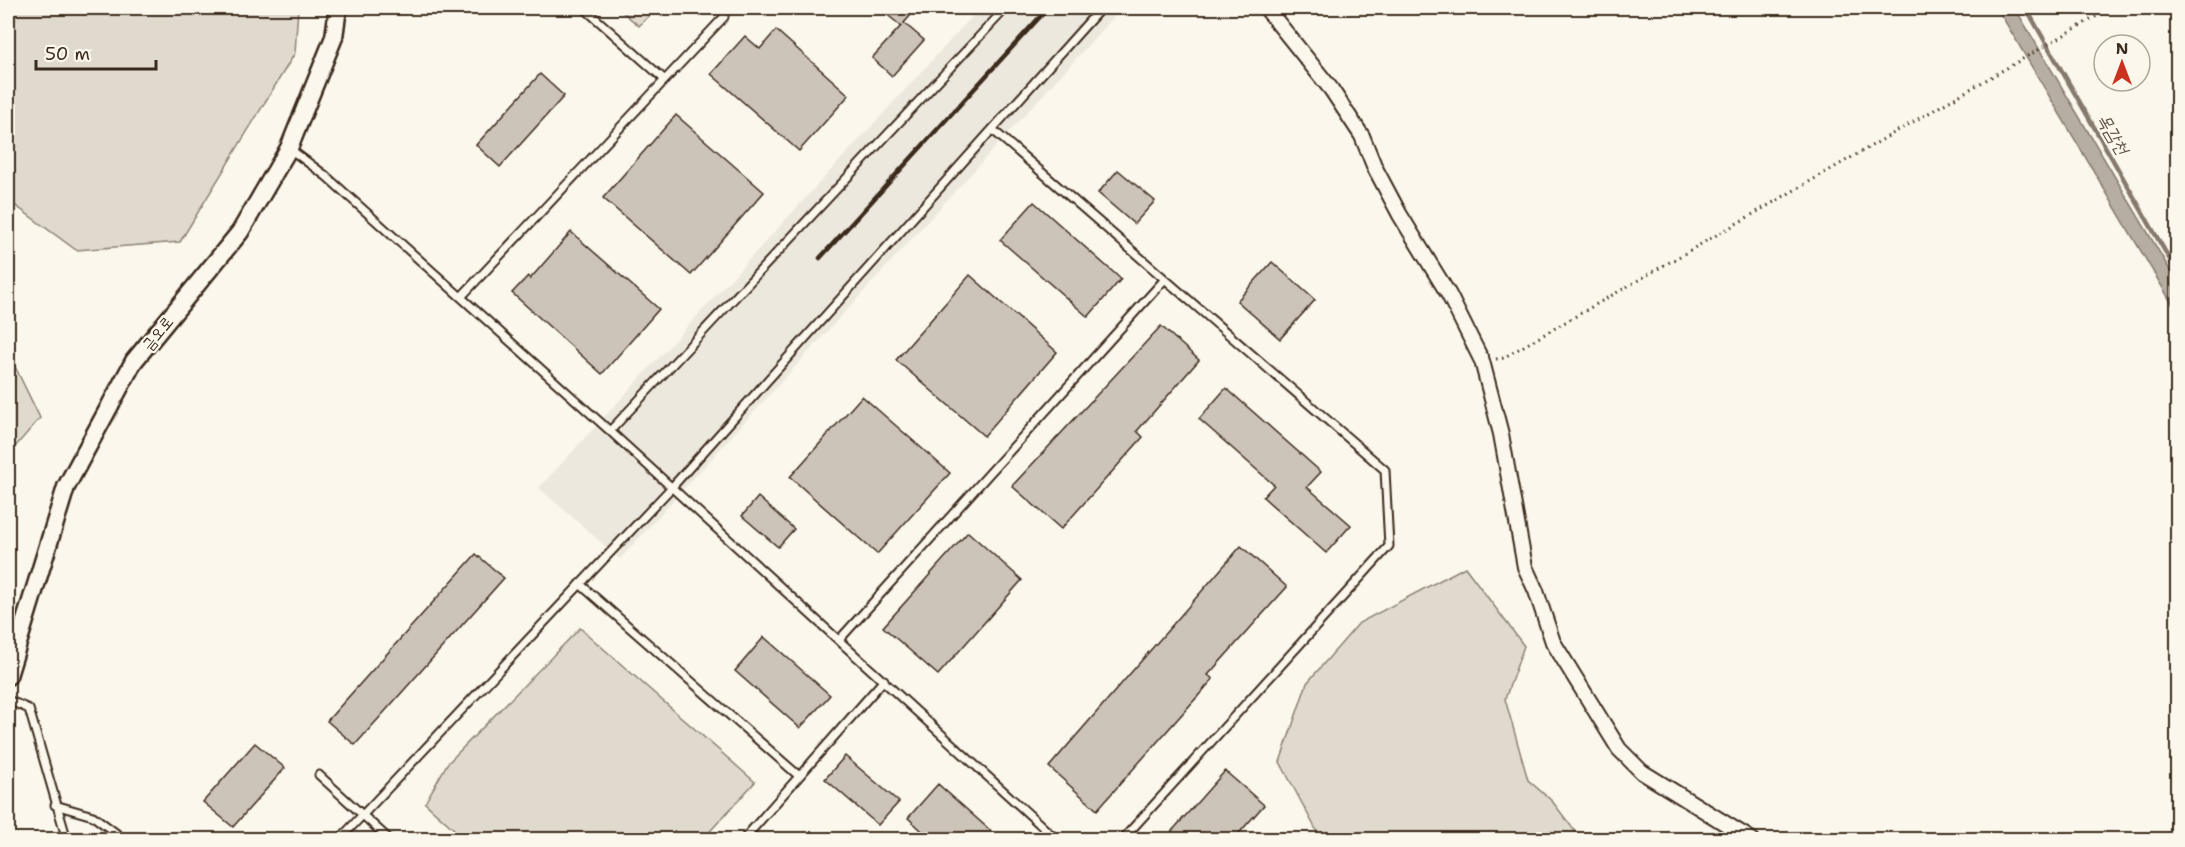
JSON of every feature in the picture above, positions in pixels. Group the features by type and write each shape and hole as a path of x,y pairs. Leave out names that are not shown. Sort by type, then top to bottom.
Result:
{"street":[{"name":"금오로","path":"9,667 66,487 134,361 240,232 289,148 334,37 338,8"},
{"path":"1266,8 1331,89 1362,136 1390,196 1449,295 1482,361 1501,434 1525,567 1536,591 1553,642 1619,749 1642,772 1752,840"}],"lane":[{"path":"584,8 665,80"},
{"path":"610,431 1006,8"},
{"path":"339,840 672,487 1101,8"},
{"path":"461,297 724,17"},
{"path":"993,130 1385,470 1389,546 1122,840"},
{"path":"289,148 326,176 610,431 1058,840"},
{"path":"839,640 1165,279"},
{"path":"580,584 799,776"},
{"path":"743,840 884,680"},
{"path":"8,700 28,709 67,840"},
{"path":"319,775 390,840"},
{"path":"55,805 93,816 125,840"}],"path":[{"path":"1482,361 1503,358 2111,8"}],"shaded area":[{"path":"8,8 298,8 295,53 180,242 76,250 8,200"},
{"path":"618,8 657,8 639,26"},
{"path":"980,8 1122,8 620,559 539,488"},
{"name":"목감천","path":"1997,8 2015,8 2177,282 2177,312"},
{"path":"8,352 40,418 8,455"},
{"path":"1465,567 1524,646 1505,699 1528,780 1552,801 1581,839 1321,839 1280,762 1307,683 1359,623"},
{"path":"580,628 755,782 703,839 465,839 425,803 447,764"}],"building":[{"path":"879,8 917,8 904,23 924,40 892,76 872,58 901,26"},
{"path":"776,30 849,95 799,151 711,74 745,36 760,49"},
{"path":"540,74 564,96 500,167 476,145"},
{"path":"676,115 764,192 691,275 603,198"},
{"path":"1118,170 1155,201 1134,224 1098,193"},
{"path":"1034,202 1121,279 1088,317 1000,240"},
{"path":"571,232 659,309 602,374 512,293 528,276 530,279"},
{"path":"1272,262 1315,300 1280,339 1237,301"},
{"path":"970,275 1057,352 984,436 896,360"},
{"path":"1161,326 1199,360 1137,431 1143,437 1061,529 1012,486"},
{"path":"1226,388 1321,472 1307,487 1351,525 1326,553 1263,497 1274,485 1199,419"},
{"path":"862,396 950,473 877,554 790,477"},
{"path":"758,497 794,529 778,547 742,516"},
{"path":"968,532 1022,580 938,675 883,627"},
{"path":"1241,546 1287,587 1208,675 1213,679 1097,810 1049,767"},
{"path":"476,554 504,578 355,745 327,721"},
{"path":"764,637 830,695 800,728 735,671"},
{"path":"255,743 285,768 233,827 203,802"},
{"path":"845,756 899,802 878,825 825,779"},
{"path":"1225,771 1264,805 1233,840 1164,840"},
{"path":"938,784 1001,840 932,840 908,818"}],"waterway":[{"name":"목감천","path":"2026,8 2178,274"}],"railway":[{"path":"820,258 1048,8"}]}
